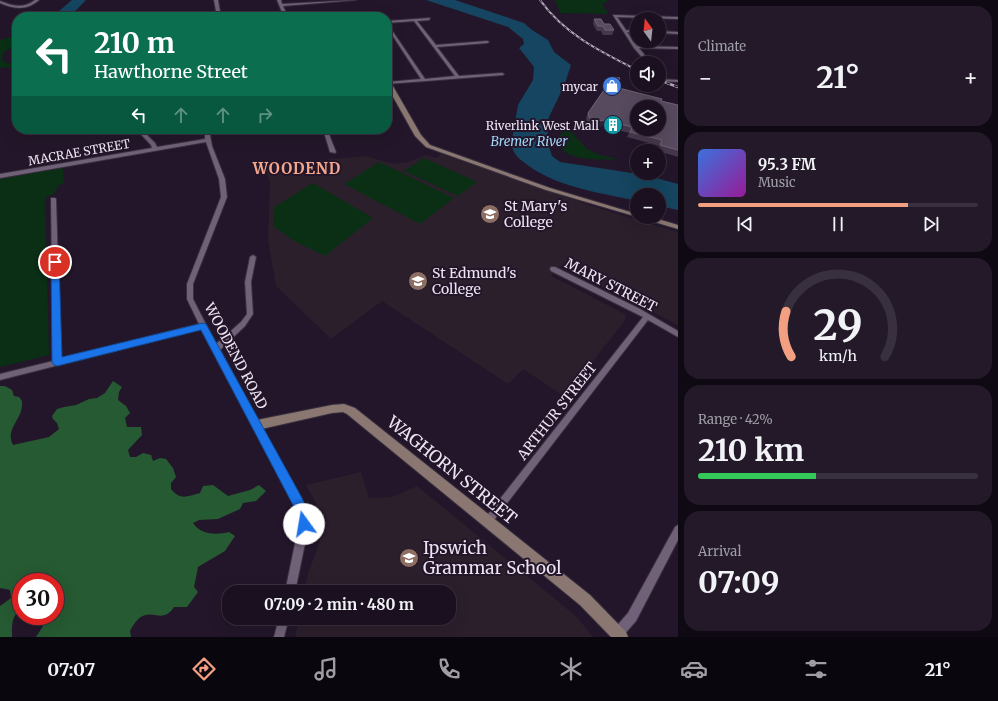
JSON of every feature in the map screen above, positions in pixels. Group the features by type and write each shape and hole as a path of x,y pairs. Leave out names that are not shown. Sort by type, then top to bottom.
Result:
{"street":[{"path":"0,2 19,8 28,6 37,0"},
{"path":"216,0 218,12"},
{"path":"279,0 284,12"},
{"path":"281,5 354,0"},
{"path":"630,40 614,16 678,19"},
{"path":"392,22 429,19"},
{"path":"616,21 620,19 630,19"},
{"path":"666,20 678,19"},
{"path":"416,20 458,77"},
{"path":"392,31 424,80"},
{"path":"624,31 630,31"},
{"path":"666,32 678,32"},
{"path":"436,46 487,42"},
{"path":"636,48 642,56"},
{"path":"666,48 678,48"},
{"path":"392,82 502,74"},
{"path":"666,81 678,82"},
{"path":"392,91 420,139 434,148 548,189 630,214"},
{"path":"143,134 153,144 155,149"},
{"name":"WOODEND ROAD","path":"208,134 208,140 221,175 224,191 223,202 190,284 190,299 303,514 302,534 291,585"},
{"path":"327,134 333,152"},
{"name":"MACRAE STREET","path":"0,176 208,140"},
{"path":"53,199 57,362"},
{"path":"666,224 678,227"},
{"path":"216,349 243,324 250,314 248,282 253,256"},
{"name":"MARY STREET","path":"553,269 678,334"},
{"name":"ARTHUR STREET","path":"488,521 647,317"},
{"path":"0,377 203,326"},
{"name":"WAGHORN STREET","path":"256,425 332,409 347,409 585,600 619,635"},
{"path":"619,635 632,617 678,530"},
{"path":"279,637 282,625"}],"shaded area":[{"name":"St Edmund's College","path":"441,154 630,218 630,224 651,224 678,232 678,325 561,266 551,276 625,314 626,319 565,397 523,369 508,384 382,301 331,339 276,286 268,240 270,182 263,165 366,156 394,164 408,162 426,155 436,158"},
{"name":"Ipswich Grammar School","path":"361,472 369,498 392,497 417,486 577,617 593,637 295,637 298,625 456,625 456,585 305,585 308,573 320,542 316,503 306,485"}],"green space":[{"path":"555,0 606,0 608,2 602,4 608,13 560,13"},
{"path":"11,37 12,48 5,51 2,56 3,61 12,64 12,66 0,68 0,40"},
{"path":"566,126 587,149 600,155 619,159 604,160 576,157 568,154 562,149 559,143 560,136"},
{"path":"424,158 477,182 458,196 404,171"},
{"path":"379,162 454,198 420,224 344,184"},
{"path":"63,168 64,183 58,186 55,193 45,198 49,355 0,367 0,179"},
{"path":"313,183 373,218 325,256 294,241 273,226 274,207"},
{"path":"113,381 122,387 119,392 118,400 126,406 130,413 125,418 127,427 141,427 142,435 128,450 130,457 136,457 143,453 151,455 153,461 160,458 166,459 173,468 176,477 171,483 171,489 178,495 184,497 200,493 203,486 213,485 228,496 250,490 259,485 266,491 256,501 243,503 240,509 218,519 199,520 193,523 204,532 219,534 229,532 235,536 225,551 198,567 194,587 198,592 187,607 174,607 169,613 164,615 142,616 136,621 130,631 131,637 36,637 43,625 64,625 64,573 12,573 12,637 0,637 0,606 11,598 10,590 0,588 0,386 5,386 12,390 14,396 19,397 22,401 21,411 11,432 11,440 13,445 49,437 59,429 52,416 57,409 97,398 105,393"}],"water":[{"path":"72,0 86,0 73,12 57,12"},
{"name":"Bremer River","path":"426,0 455,0 524,23 548,40 554,52 571,65 564,86 549,117 547,141 552,156 560,162 630,173 630,180 663,180 678,184 678,210 666,207 666,188 630,188 630,199 576,187 547,177 519,159 511,145 518,105 533,80 534,67 519,48 524,44 523,39 508,27"}],"building":[{"path":"594,19 601,19 604,24 610,24 614,30 605,30 603,26 598,26"},
{"path":"613,77 620,78 615,87 662,99 630,100 630,126 605,120 594,122 589,117 588,113"},
{"path":"666,102 678,105 678,150 666,147 666,144 660,144 662,140 646,136 666,136"}],"railway":[{"path":"540,0 560,23 584,41 630,66"},
{"path":"666,83 678,87"}],"place":[{"name":"mycar","path":"612,86"},
{"name":"Riverlink West Mall","path":"613,125"},
{"name":"St Mary's College","path":"490,214"},
{"name":"St Edmund's College","path":"418,281"},
{"name":"Ipswich Grammar School","path":"409,558"}],"district":[{"name":"WOODEND","path":"297,168"}],"route":[{"path":"55,262 57,362 203,326 298,502 302,510 304,524"}]}
